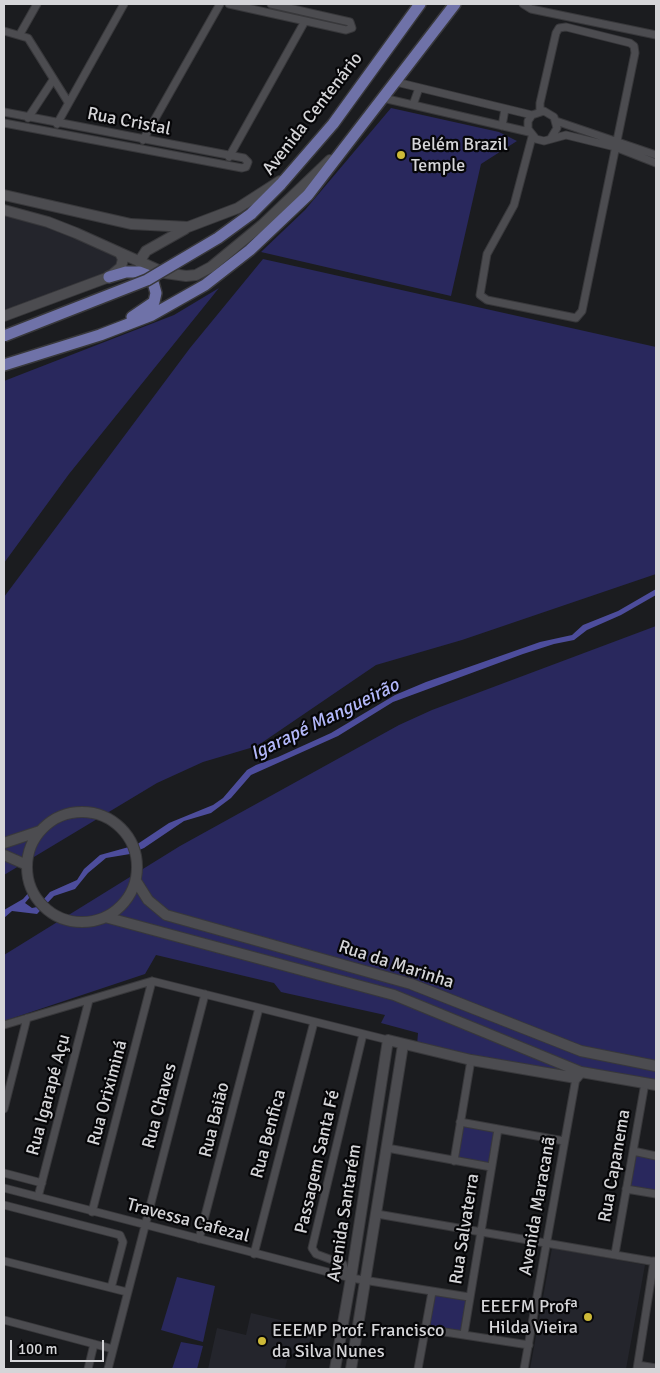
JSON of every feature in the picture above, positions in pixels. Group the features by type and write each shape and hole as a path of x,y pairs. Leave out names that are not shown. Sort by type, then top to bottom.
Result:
{"main road":[{"name":"Avenida Centenário","path":"4,336 147,280 218,238 251,214 289,175 333,124 420,4"},
{"name":"Avenida Centenário","path":"4,366 100,335 152,315 197,290 228,268 280,223 308,195 455,4"},
{"name":"Avenida Centenário","path":"139,262 165,273 186,276 211,268 262,225 347,144"},
{"path":"4,210 55,224 139,262 146,251 188,227 238,208 289,175"},
{"path":"4,194 130,224 188,227"},
{"path":"109,277 121,267 123,259 120,253"},
{"path":"4,316 109,277 126,272 143,273 153,282 156,297 154,302 140,313 100,335"},
{"path":"72,813 98,814 117,824 133,844 137,856 136,881 125,903 105,918 93,921 68,920 46,909 38,900 28,878 27,865 31,847 40,831 49,823 72,813"},
{"path":"4,843 40,831"},
{"path":"4,855 27,865"},
{"name":"Rua da Marinha","path":"136,881 148,900 166,915 411,984 581,1051 656,1066"},
{"name":"Rua da Marinha","path":"105,918 394,995 579,1075"},
{"name":"Rua da Marinha","path":"388,1040 471,1060 656,1085"},
{"name":"Avenida Santarém","path":"335,1369 388,1040"},
{"name":"Avenida Santarém","path":"350,1369 377,1214 403,1045"},
{"path":"385,1062 391,1062 400,1066"}],"street":[{"path":"20,34 37,4"},
{"path":"57,124 124,4"},
{"path":"144,140 220,4"},
{"path":"229,4 264,12 346,30 351,30 352,26 350,22 270,4 264,12"},
{"path":"523,4 531,9 656,36"},
{"path":"229,156 305,21"},
{"path":"540,111 540,103 556,33 559,28 566,27 630,43 635,51 616,143 582,311 576,318 567,318 487,300 480,295 487,254 514,205 531,135 528,121 532,115 540,111 548,112 556,121 616,143 656,155"},
{"path":"4,31 20,34 28,38 68,102"},
{"path":"28,118 53,80"},
{"path":"396,82 532,115"},
{"path":"413,105 419,88"},
{"path":"383,98 502,126 531,135 540,140 566,135 616,143 656,163"},
{"path":"502,126 506,109"},
{"path":"4,123 6,112"},
{"name":"Rua Cristal","path":"4,123 103,140 242,168 247,164 246,159 57,124 6,112"},
{"path":"551,138 556,132 556,121"},
{"path":"103,140 106,132"},
{"path":"186,157 189,148"},
{"path":"4,1025 152,981"},
{"name":"Rua da Marinha","path":"152,981 388,1040"},
{"name":"Rua Oriximiná","path":"92,1212 152,981"},
{"name":"Rua Chaves","path":"108,1369 205,994"},
{"name":"Rua Igarapé Açu","path":"38,1197 89,1000"},
{"name":"Rua Baião","path":"199,1239 259,1008"},
{"path":"4,1109 28,1018"},
{"name":"Rua Benfica","path":"254,1254 314,1022"},
{"name":"Passagem Santa Fé","path":"349,1278 343,1264 316,1254 312,1248 363,1034"},
{"path":"454,1161 471,1060"},
{"name":"Avenida Maracanã","path":"524,1369 564,1141 579,1075"},
{"name":"Rua Capanema","path":"615,1254 645,1083"},
{"path":"460,1122 564,1141"},
{"name":"Rua Salvaterra","path":"464,1334 498,1129"},
{"path":"387,1148 491,1167"},
{"path":"633,1151 656,1156"},
{"path":"4,1173 42,1183"},
{"name":"Travessa Cafezal","path":"4,1188 349,1278 469,1297"},
{"path":"626,1188 656,1194"},
{"name":"Travessa Cafezal","path":"4,1205 122,1238 111,1288"},
{"path":"377,1214 655,1262 637,1367 656,1368"},
{"path":"4,1261 127,1292"},
{"path":"418,1369 432,1292"},
{"path":"4,1320 113,1349"},
{"path":"425,1328 529,1345"},
{"path":"88,1369 94,1344"}],"shaded area":[{"path":"391,108 499,132 517,141 481,164 451,296 261,252 305,210"},
{"path":"4,209 77,230 120,259 113,273 4,320"},
{"path":"263,259 656,347 656,574 462,640 376,665 257,746 203,762 157,783 4,875 4,597 190,348"},
{"path":"219,288 69,474 4,563 4,381 174,315"},
{"path":"656,589 656,595 621,615 587,630 574,640 523,654 393,702 338,736 251,775 231,798 211,813 184,821 144,848 130,854 106,858 88,873 75,889 54,896 37,914 12,911 4,918 4,910 23,899 31,890 30,897 25,903 32,908 37,907 50,892 77,880 84,869 100,855 136,845 169,823 213,805 223,798 247,770 256,765 331,733 395,695 426,682 540,642 572,635 583,625 618,611"},
{"path":"656,626 656,1087 417,1045 418,1033 381,1023 385,1015 281,992 274,983 156,955 145,974 4,1021 4,955 180,846 399,725 432,710"},
{"path":"460,1122 498,1129 491,1167 454,1161"},
{"path":"633,1151 656,1156 656,1194 626,1189"},
{"name":"EEEFM Profª Hilda Vieira","path":"552,1248 645,1265 626,1369 530,1369"},
{"path":"177,1277 215,1286 203,1342 161,1330"},
{"path":"432,1292 469,1297 464,1334 425,1329"},
{"name":"EEEMP Prof. Francisco da Silva Nunes","path":"251,1313 314,1328 308,1347 288,1356 285,1369 208,1369 217,1328 246,1335"},
{"path":"181,1342 203,1346 197,1369 172,1369"}],"place":[{"name":"Belém Brazil Temple","path":"401,155"},
{"name":"EEEFM Profª Hilda Vieira","path":"588,1317"},
{"name":"EEEMP Prof. Francisco da Silva Nunes","path":"262,1341"}],"water label":[{"name":"Igarapé Mangueirão","path":"325,720"}]}
